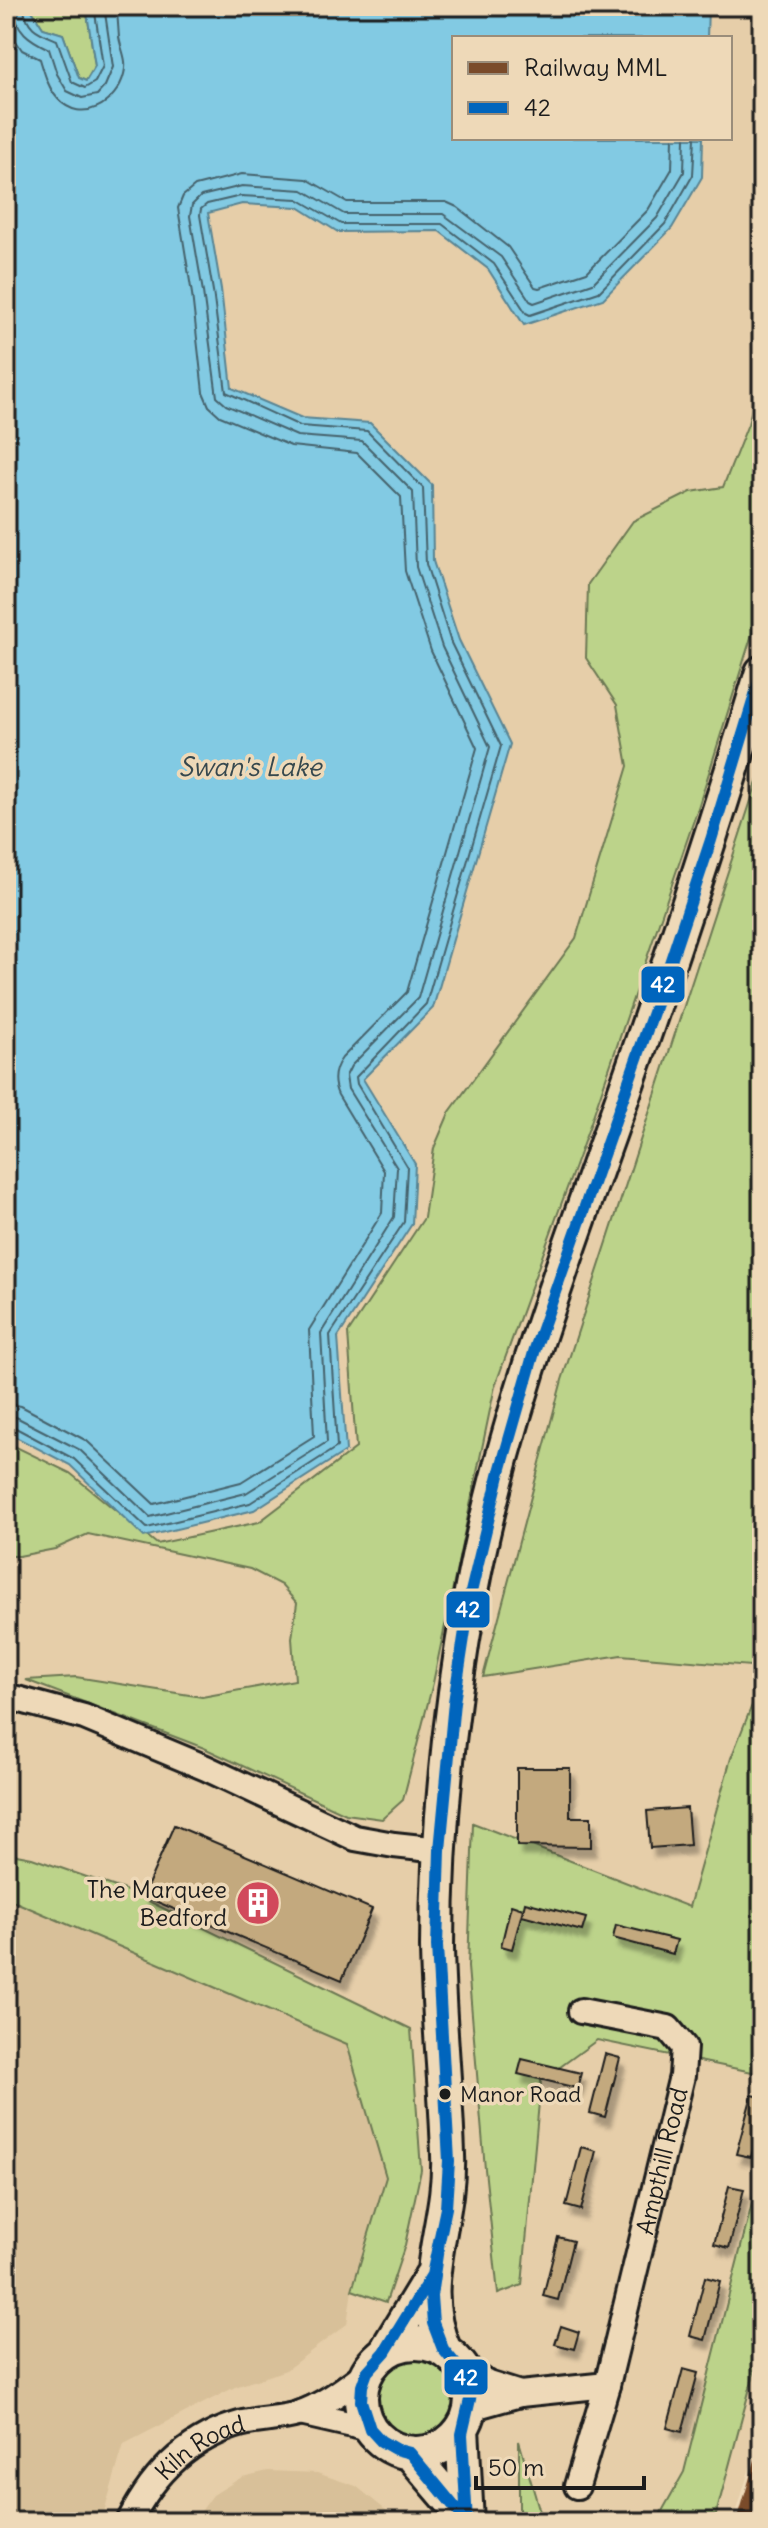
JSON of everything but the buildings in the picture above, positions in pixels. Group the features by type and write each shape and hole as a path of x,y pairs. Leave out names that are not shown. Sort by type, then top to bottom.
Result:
{"main road":[{"path":"467,2521 466,2418 469,2382 435,2332 431,2311 432,2275 446,2208 449,2161 437,1946 440,1850 454,1702 471,1592 502,1462 535,1349 663,984 762,672"},
{"path":"432,2275 362,2386 364,2416 381,2441 410,2453 440,2448 452,2440 466,2418"},
{"path":"376,2362 400,2346 415,2343 430,2345 454,2361"},
{"path":"410,2453 467,2521"}],"street":[{"path":"6,1696 84,1717 206,1768 355,1838 440,1850"},
{"name":"Ampthill Road","path":"577,2486 607,2385 682,2076 684,2047 668,2028 581,2011"},
{"path":"454,2361 488,2384 520,2394"},
{"name":"Kiln Road","path":"129,2522 142,2497 168,2464 199,2441 241,2424 300,2413 342,2391 376,2362"},
{"path":"466,2418 520,2394 607,2385"},
{"name":"Kiln Road","path":"300,2413 370,2429"}],"shaded area":[{"path":"6,1898 347,2044 386,2177 352,2290 347,2324 286,2370 235,2387 124,2444 101,2522 6,2522"},
{"path":"268,2471 317,2473 356,2486 393,2516 394,2522 193,2522 213,2495 242,2477"}],"green space":[{"path":"29,6 86,6 95,66 86,81 79,78 63,34 43,28"},
{"path":"762,372 762,602 698,808 590,1125 495,1386 433,1683 403,1800 382,1819 346,1814 204,1748 26,1680 76,1677 202,1697 295,1680 292,1638 297,1603 281,1585 250,1569 88,1534 55,1549 6,1556 6,1442 70,1473 157,1544 259,1522 356,1448 348,1333 424,1218 434,1148 449,1113 576,938 628,766 617,705 586,658 588,584 633,521 691,492 723,487 748,424"},
{"path":"762,767 762,1667 621,1655 483,1677 562,1380"},
{"path":"762,1680 762,2074 597,2040 541,2081 522,2285 498,2294 468,1967 473,1823 689,1907 731,1758"},
{"path":"6,1853 32,1858 130,1892 411,2029 421,2170 405,2245 386,2302 352,2290 386,2177 347,2044 6,1898"},
{"path":"762,2164 762,2343 714,2522 656,2522 684,2472"},
{"path":"406,2358 422,2358 436,2364 447,2375 453,2397 447,2419 436,2430 422,2436 406,2436 392,2430 381,2419 375,2405 375,2389 381,2375 392,2364"},
{"path":"519,2441 543,2522 519,2522"}],"water":[{"name":"Swan's Lake","path":"6,6 29,6 43,28 63,34 79,78 86,81 95,66 86,6 708,6 707,36 452,36 452,140 703,140 702,177 672,228 603,299 524,325 488,269 439,231 338,232 298,207 242,204 208,213 221,289 232,388 302,418 370,423 432,485 433,561 459,640 510,744 433,1008 363,1079 415,1164 412,1224 338,1337 346,1451 254,1510 144,1537 70,1465 6,1432"}],"rail line":[{"name":"MML","path":"744,2522 762,2461"}],"transit line":[{"name":"42","path":"467,2522 410,2453 381,2441 370,2429 361,2401 367,2372 385,2352 432,2275 446,2208 449,2161 437,1946 440,1850 454,1702 471,1592 499,1475 535,1349 663,984 762,672"},
{"name":"42","path":"439,2241 431,2296 433,2323 443,2349 467,2378 471,2395 462,2434 467,2522"}],"place":[{"name":"The Marquee Bedford","path":"258,1903"},
{"name":"Manor Road","path":"445,2094"}]}
